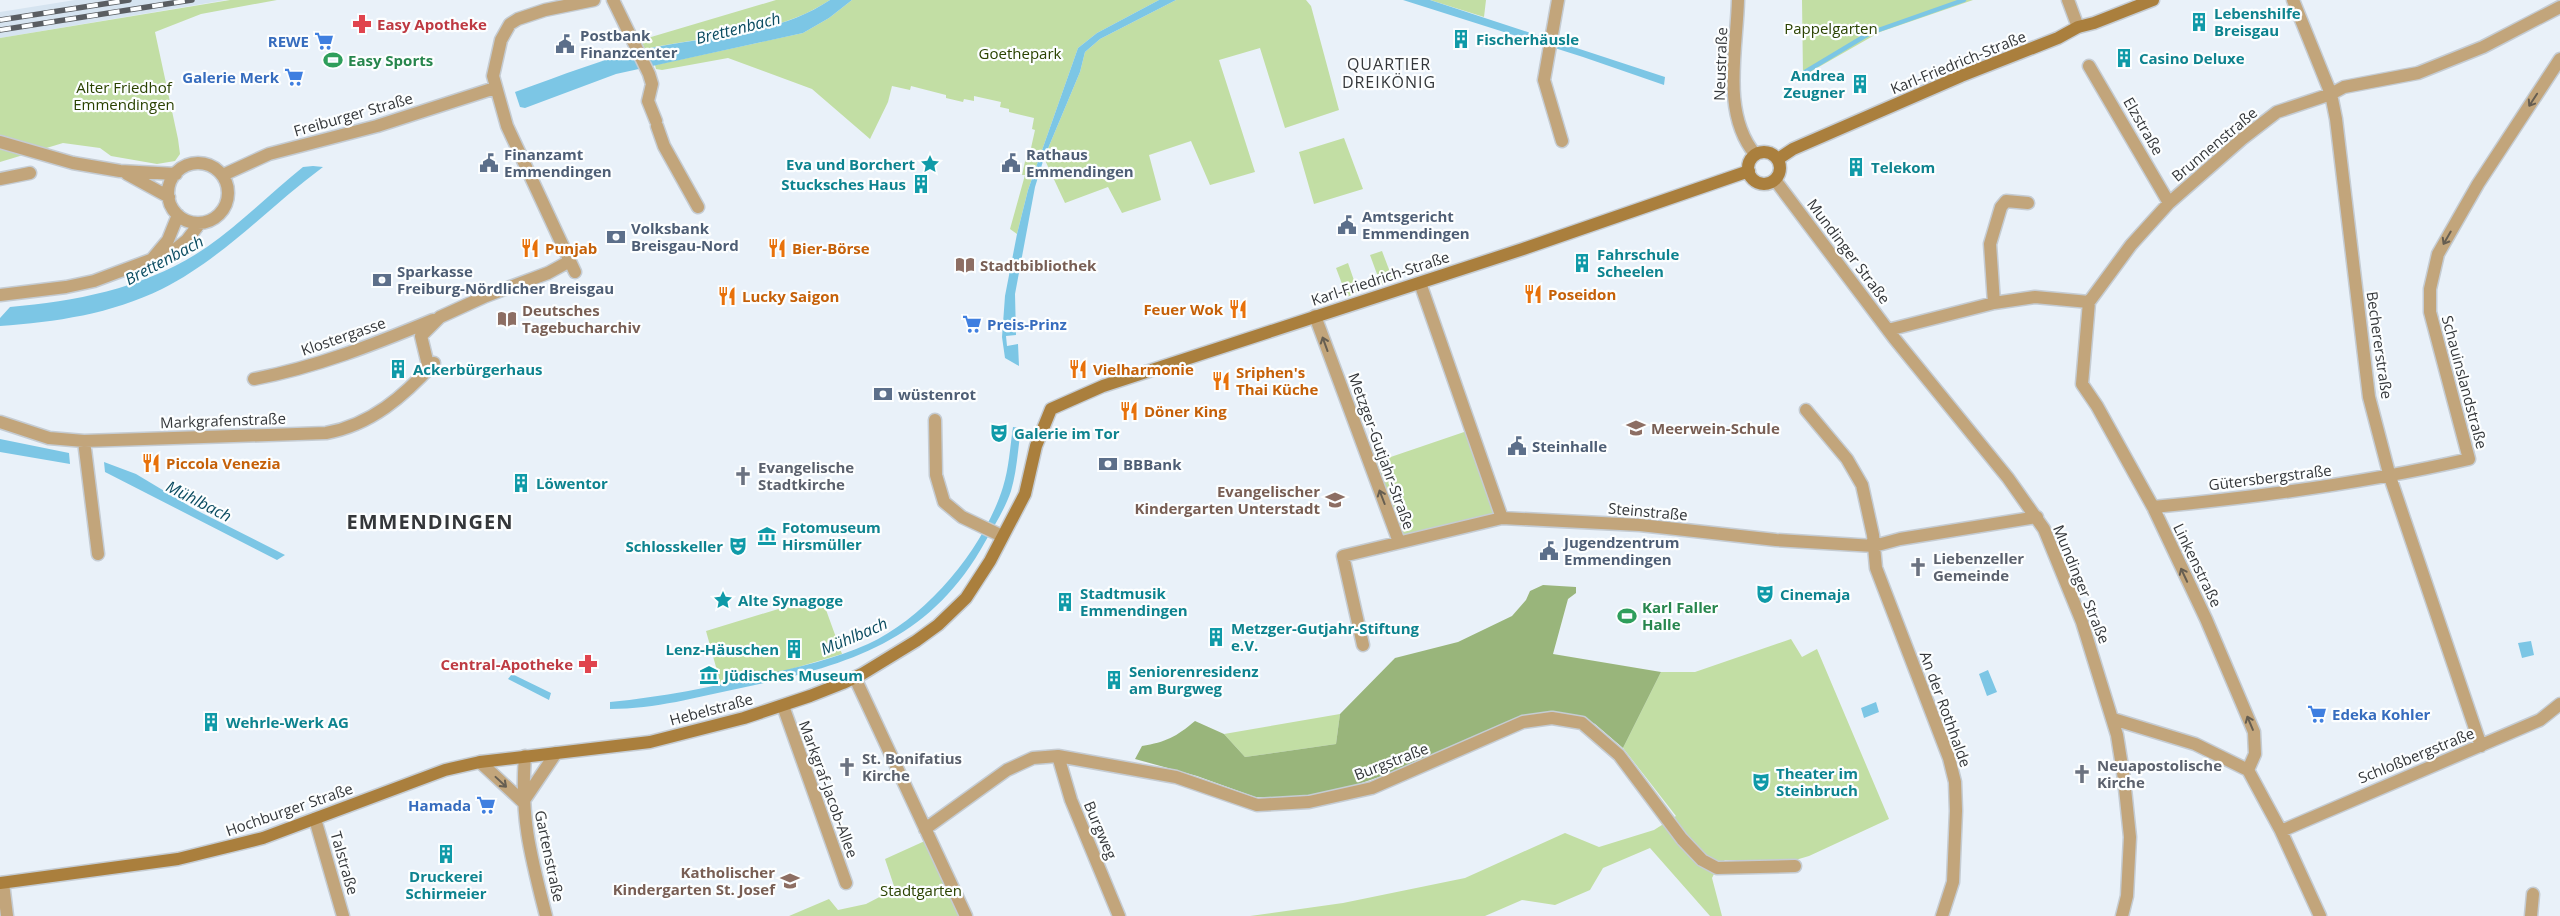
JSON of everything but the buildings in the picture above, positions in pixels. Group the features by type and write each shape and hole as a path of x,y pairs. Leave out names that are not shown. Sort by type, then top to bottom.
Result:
{"street":[{"path":"495,88 493,76 496,53 504,31 510,24 537,12 594,0"},
{"path":"613,0 647,69 652,84 648,101 664,146 698,207"},
{"path":"1558,0 1544,80 1562,141"},
{"name":"Neustraße","path":"1738,0 1734,106 1746,144 1755,154"},
{"path":"2068,0 2078,27"},
{"name":"Karl-Friedrich-Straße","path":"1778,159 1794,149 1961,76 2058,38 2078,27 2100,21 2153,0"},
{"name":"Bechererstraße","path":"2293,0 2331,94 2336,119 2369,397 2390,477 2481,746"},
{"name":"Brunnenstraße","path":"2089,302 2131,245 2169,203 2242,139 2277,112 2331,94 2344,86 2418,73 2483,47 2560,7"},
{"name":"Schauinslandstraße","path":"2390,477 2470,459 2430,312 2430,289 2438,254 2478,184 2560,59"},
{"name":"Elzstraße","path":"2090,66 2169,203"},
{"name":"Freiburger Straße","path":"222,176 269,154 377,126 495,88"},
{"name":"Markgrafenstraße","path":"0,422 49,438 84,441 272,436 340,430 358,425 378,413 404,394 432,366 421,336 440,317 486,296 548,273 572,267 507,126 495,88"},
{"path":"0,142 73,163 120,171 176,174"},
{"path":"1770,152 1778,159 1780,170 1775,180 1765,184 1754,180 1749,171 1750,160 1755,154 1770,152"},
{"path":"190,164 208,165 222,176 227,184 227,202 217,217 200,223 188,221 178,215 172,207 169,197 170,185 176,174 190,164"},
{"path":"120,171 141,180 169,197"},
{"name":"Karl-Friedrich-Straße","path":"1051,409 1083,393 1690,193 1749,171"},
{"path":"0,179 30,172"},
{"name":"Mundinger Straße","path":"1775,180 1888,330 2037,517 2062,568 2076,604 2113,720 2124,779 2130,837 2127,896 2122,916"},
{"path":"1994,303 1990,244 2002,207 2006,201 2028,204"},
{"path":"152,259 168,240 178,215"},
{"path":"0,294 66,287 94,281 172,252 187,240 200,223"},
{"path":"1420,283 1502,518"},
{"path":"1888,330 1994,303 2035,298 2089,302"},
{"name":"Linkenstraße","path":"2089,302 2082,384 2097,406 2152,507 2206,619 2254,732 2255,754 2248,770"},
{"name":"Metzger-Gutjahr-Straße","path":"1315,316 1399,542 1343,556 1363,645"},
{"name":"Klostergasse","path":"254,379 310,366 372,346 440,317"},
{"name":"Hebelstraße","path":"525,756 650,742 783,706 855,678 916,641 959,606 978,581 993,531 1025,494 1038,441 1051,409"},
{"name":"An der Rothhalde","path":"1806,410 1855,471 1862,485 1874,546 1876,568 1940,731 1955,782 1953,882 1942,916"},
{"path":"935,420 936,475 944,502 962,517 993,531"},
{"path":"84,441 98,554"},
{"name":"Gütersbergstraße","path":"2152,507 2276,495 2390,477"},
{"name":"Steinstraße","path":"1399,542 1502,518 1640,526 1776,540 1874,546 1900,539 2037,517"},
{"path":"855,678 966,916"},
{"name":"Schloßbergstraße","path":"2281,831 2397,779 2481,746 2540,720 2560,704"},
{"name":"Markgraf-Jacob-Allee","path":"783,706 846,882"},
{"name":"Burgstraße","path":"925,829 1007,770 1033,758 1058,756 1176,777 1257,804 1309,802 1372,788 1522,722 1552,718 1582,723 1619,755 1682,839 1702,860 1717,868 1795,866"},
{"path":"2113,720 2195,744 2248,770 2281,831 2320,916"},
{"name":"Gartenstraße","path":"523,802 556,753"},
{"name":"Gartenstraße","path":"525,756 523,802 526,838 546,916"},
{"name":"Hochburger Straße","path":"1,883 178,859 263,838 445,770 480,762 525,756"},
{"name":"Burgweg","path":"1058,756 1071,800 1119,916"},
{"name":"Gartenstraße","path":"480,762 523,802"},
{"name":"Talstraße","path":"315,819 343,916"},
{"path":"1,883 7,916"},
{"path":"2531,916 2534,894"}],"shaded area":[{"path":"75,0 226,0 0,38 0,12"}],"green space":[{"name":"Alter Friedhof Emmendingen","path":"230,0 277,0 201,14 155,32 178,139 180,154 175,161 157,164 111,156 100,148 63,143 0,162 0,38"},
{"path":"776,0 830,0 809,12 786,21 740,33 645,49 641,40"},
{"name":"Goethepark","path":"852,0 1159,0 1097,33 1078,48 1028,190 1017,234 1010,229 1025,175 1022,175 1026,157 1029,157 1035,130 1032,129 1034,118 1009,112 1009,109 1000,107 1001,102 974,96 974,101 964,99 963,102 946,98 946,95 911,86 910,90 892,86 888,102 870,139 812,89 728,58 662,70 656,69 655,65 803,33 829,18"},
{"path":"1176,0 1306,0 1311,6 1339,110 1285,128 1260,48 1219,60 1255,172 1210,185 1191,141 1149,155 1161,200 1122,213 1108,187 1065,203 1044,158 1080,72 1085,52 1100,39"},
{"path":"1430,0 1486,0 1484,17"},
{"name":"Pappelgarten","path":"1802,0 1973,0 1880,32 1803,76"},
{"path":"1344,138 1363,189 1314,204 1299,152"},
{"path":"1382,251 1393,280 1381,285 1370,255"},
{"path":"1348,263 1358,292 1347,297 1336,268"},
{"path":"1467,431 1495,515 1404,536 1376,462"},
{"path":"1543,585 1576,587 1576,593 1568,599 1553,654 1661,672 1623,748 1595,724 1580,716 1548,712 1518,718 1405,768 1347,788 1307,796 1280,798 1255,797 1197,776 1135,759 1142,746 1158,743 1170,738 1195,721 1224,734 1245,757 1336,744 1340,714 1395,658 1458,642 1512,616 1526,600 1530,591"},
{"path":"821,596 842,654 788,670 721,685 706,631"},
{"name":"Theater im Steinbruch","path":"1791,639 1802,657 1817,649 1889,819 1809,856 1792,861 1725,860 1717,868 1712,878 1722,916 1710,916 1650,848 1603,868 1590,890 1555,905 1522,900 1485,916 1250,916 1343,903 1465,878 1565,833 1599,847 1654,830 1676,816 1623,748 1661,672 1695,672"},
{"path":"1340,714 1336,744 1245,757 1224,734"},
{"name":"Stadtgarten","path":"927,840 959,916 789,916 829,899 838,910 866,904 895,889 885,859"}],"water":[{"path":"830,0 852,0 829,18 803,33 616,74 525,108 520,107 515,92 585,67 638,51 767,27 810,12"},
{"path":"1159,0 1176,0 1100,39 1085,52 1080,72 1044,158 1035,187 1015,294 1016,335 1006,336 1007,346 1018,344 1019,366 1005,358 1002,337 1005,296 1028,190 1078,48 1097,33"},
{"path":"1403,0 1430,0 1665,77 1664,85 1583,57"},
{"path":"303,167 323,167 205,263 162,289 143,298 103,311 42,322 0,326 0,318 10,307 62,301 113,290 137,282 185,261 232,228"},
{"path":"1013,427 1021,428 1015,476 1003,511 963,576 938,604 911,626 882,644 850,659 816,670 779,680 676,702 644,707 610,709 610,702 706,687 816,662 868,644 890,632 932,599 951,578 982,533 1003,487"},
{"path":"0,439 69,453 70,464 0,452"},
{"path":"104,462 136,474 196,510 285,555 277,560 105,472"},
{"path":"2531,641 2534,655 2522,658 2518,643"},
{"path":"1988,670 1997,692 1987,696 1979,674"},
{"path":"512,674 551,693 549,700 508,679"},
{"path":"1876,702 1879,712 1864,718 1861,708"}],"waterway":[{"name":"Mühlbach","path":"1805,72 1870,33 1964,0"}],"railway":[{"path":"0,20 129,0"},
{"path":"0,30 192,0"}],"place":[{"name":"Lebenshilfe Breisgau","path":"2199,22"},
{"name":"Easy Apotheke","path":"362,24"},
{"name":"Fischerhäusle","path":"1461,39"},
{"name":"REWE","path":"324,41"},
{"name":"Postbank Finanzcenter","path":"565,44"},
{"name":"Casino Deluxe","path":"2124,58"},
{"name":"Easy Sports","path":"333,60"},
{"name":"Galerie Merk","path":"294,77"},
{"name":"Andrea Zeugner","path":"1860,84"},
{"name":"Finanzamt Emmendingen","path":"489,163"},
{"name":"Rathaus Emmendingen","path":"1011,163"},
{"name":"Eva und Borchert","path":"930,164"},
{"name":"Telekom","path":"1856,167"},
{"name":"Stucksches Haus","path":"921,184"},
{"name":"Amtsgericht Emmendingen","path":"1347,225"},
{"name":"Volksbank Breisgau-Nord","path":"616,237"},
{"name":"Punjab","path":"530,248"},
{"name":"Bier-Börse","path":"777,248"},
{"name":"Fahrschule Scheelen","path":"1582,263"},
{"name":"Stadtbibliothek","path":"965,265"},
{"name":"Sparkasse Freiburg-Nördlicher Breisgau","path":"382,280"},
{"name":"Poseidon","path":"1533,294"},
{"name":"Lucky Saigon","path":"727,296"},
{"name":"Feuer Wok","path":"1238,309"},
{"name":"Deutsches Tagebucharchiv","path":"507,319"},
{"name":"Preis-Prinz","path":"972,324"},
{"name":"Ackerbürgerhaus","path":"398,369"},
{"name":"Vielharmonie","path":"1078,369"},
{"name":"Sriphen's Thai Küche","path":"1221,381"},
{"name":"wüstenrot","path":"883,394"},
{"name":"Döner King","path":"1129,411"},
{"name":"Meerwein-Schule","path":"1636,428"},
{"name":"Galerie im Tor","path":"999,433"},
{"name":"Steinhalle","path":"1517,446"},
{"name":"Piccola Venezia","path":"151,463"},
{"name":"BBBank","path":"1108,464"},
{"name":"Evangelische Stadtkirche","path":"743,476"},
{"name":"Löwentor","path":"521,483"},
{"name":"Evangelischer Kindergarten Unterstadt","path":"1335,500"},
{"name":"Fotomuseum Hirsmüller","path":"767,536"},
{"name":"Schlosskeller","path":"738,546"},
{"name":"Jugendzentrum Emmendingen","path":"1549,551"},
{"name":"Liebenzeller Gemeinde","path":"1918,567"},
{"name":"Cinemaja","path":"1765,594"},
{"name":"Alte Synagoge","path":"723,600"},
{"name":"Stadtmusik Emmendingen","path":"1065,602"},
{"name":"Karl Faller Halle","path":"1627,616"},
{"name":"Metzger-Gutjahr-Stiftung e.V.","path":"1216,637"},
{"name":"Lenz-Häuschen","path":"794,649"},
{"name":"Central-Apotheke","path":"588,664"},
{"name":"Jüdisches Museum","path":"709,675"},
{"name":"Seniorenresidenz am Burgweg","path":"1114,680"},
{"name":"Edeka Kohler","path":"2317,714"},
{"name":"Wehrle-Werk AG","path":"211,722"},
{"name":"St. Bonifatius Kirche","path":"847,767"},
{"name":"Neuapostolische Kirche","path":"2082,774"},
{"name":"Theater im Steinbruch","path":"1761,782"},
{"name":"Hamada","path":"486,805"},
{"name":"Druckerei Schirmeier","path":"446,854"},
{"name":"Katholischer Kindergarten St. Josef","path":"790,881"}],"district":[{"name":"QUARTIER DREIKÖNIG","path":"1389,73"},
{"name":"EMMENDINGEN","path":"430,521"}],"water label":[{"name":"Brettenbach","path":"738,28"},
{"name":"Brettenbach","path":"164,260"}]}
